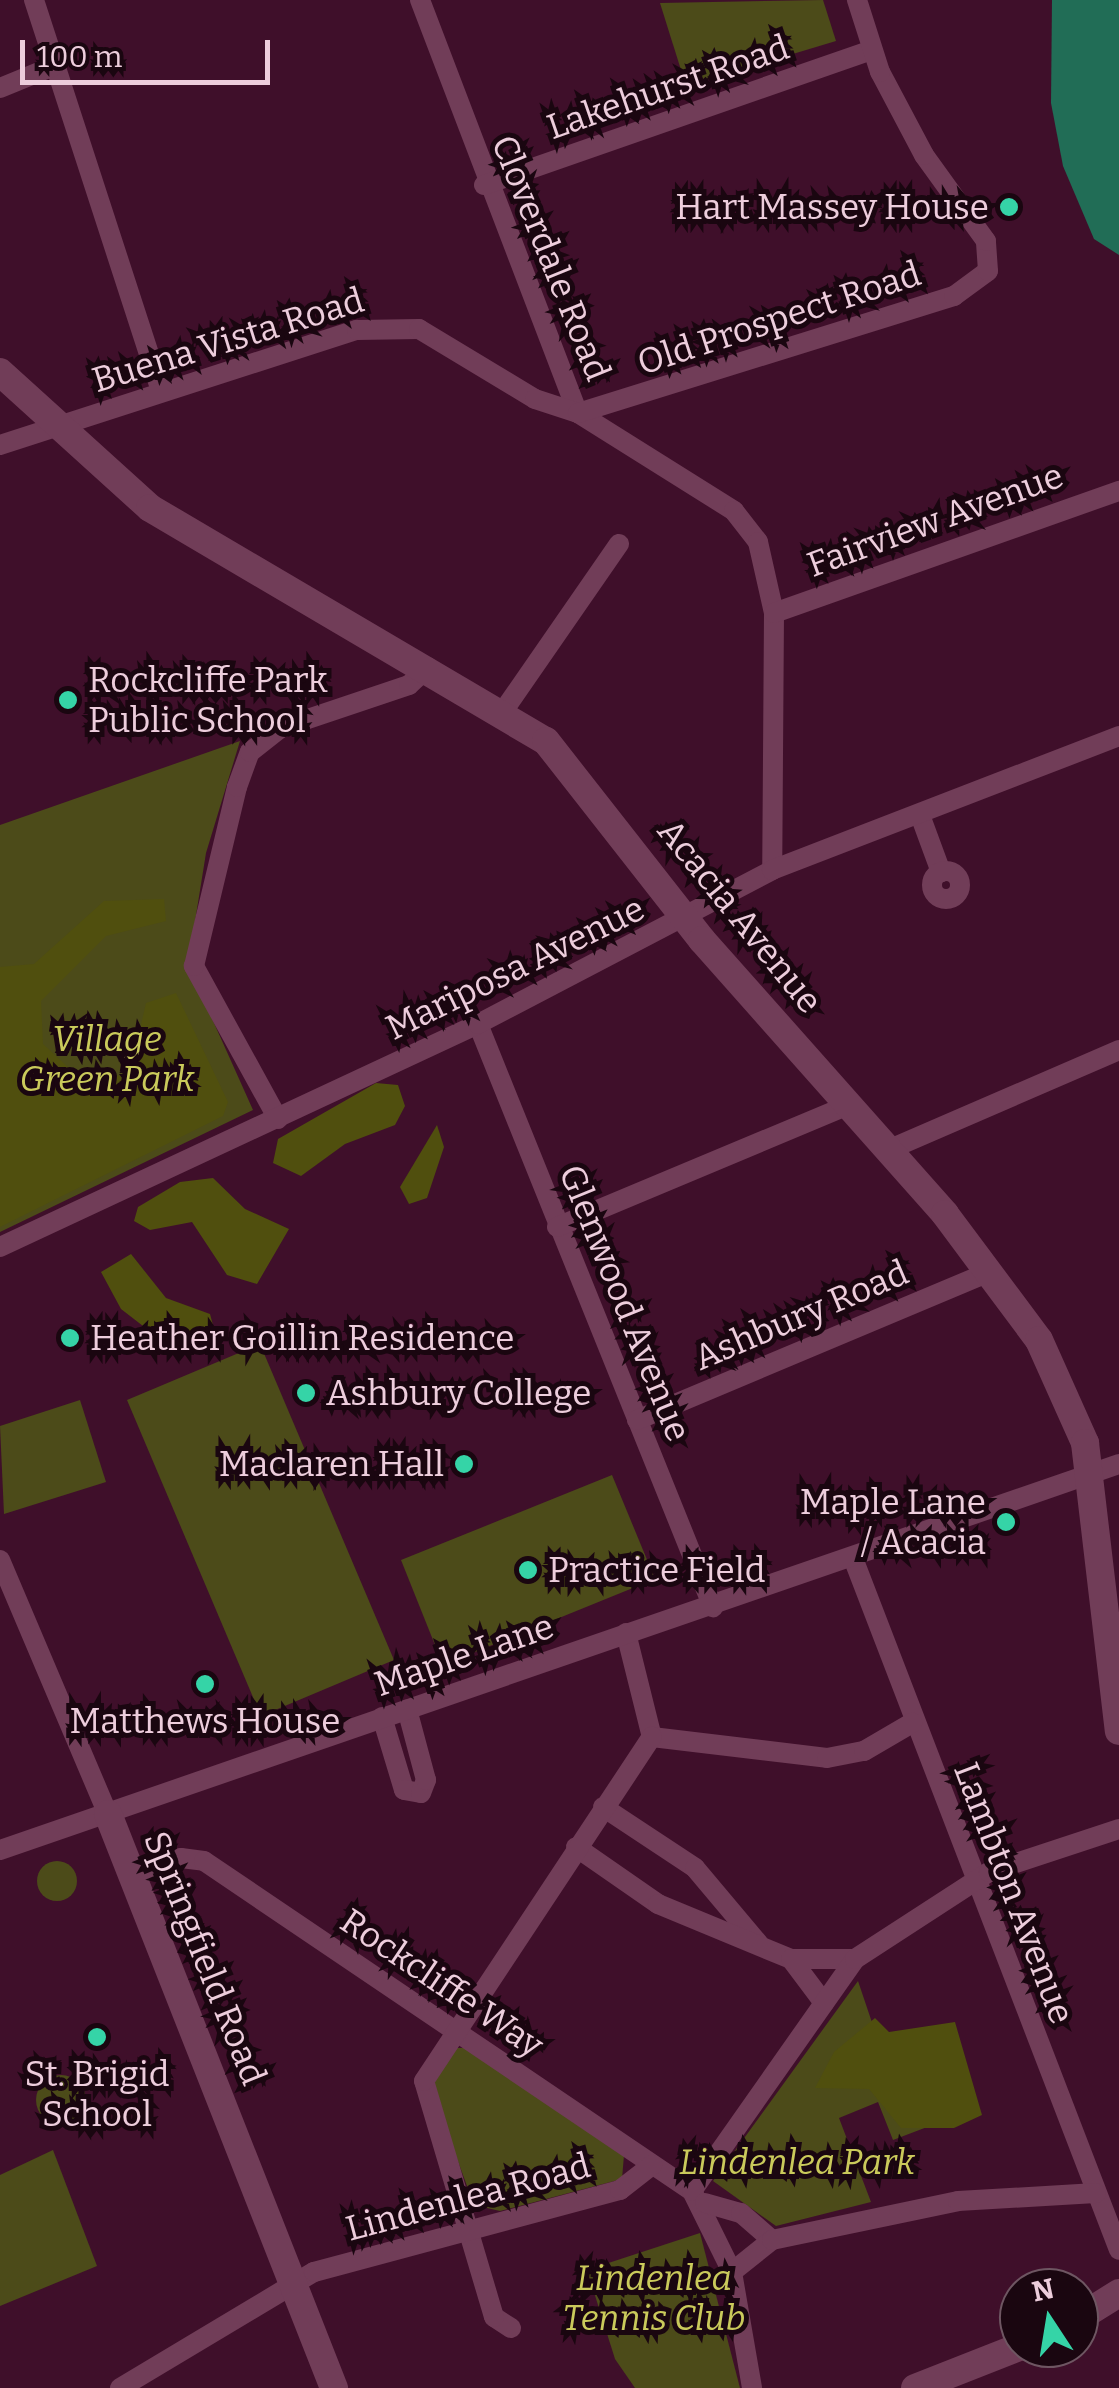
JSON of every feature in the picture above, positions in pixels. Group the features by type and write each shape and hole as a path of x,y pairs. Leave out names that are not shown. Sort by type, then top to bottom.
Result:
{"street":[{"path":"34,0 161,392"},
{"name":"Cloverdale Road","path":"420,0 484,185 578,413 734,511 758,542 774,613 772,870"},
{"path":"857,0 872,50"},
{"name":"Lakehurst Road","path":"484,185 872,50"},
{"name":"Old Prospect Road","path":"578,413 941,301 990,266 982,233 924,154 872,50"},
{"path":"0,88 54,66"},
{"name":"Buena Vista Road","path":"0,446 161,392 393,326 433,336 535,399 578,413"},
{"name":"Acacia Avenue","path":"0,372 55,428 150,508 504,710 569,762 686,920 992,1271 1057,1373 1107,1472 1119,1731"},
{"name":"Fairview Avenue","path":"774,613 1119,491"},
{"path":"504,710 620,544"},
{"path":"278,1119 194,966 236,788 250,752 280,728 408,685 428,667"},
{"name":"Mariposa Avenue","path":"0,1247 478,1024 686,920 772,870 1119,736"},
{"path":"920,815 941,872"},
{"name":"Glenwood Avenue","path":"478,1024 713,1607"},
{"path":"888,1150 1119,1050"},
{"path":"557,1227 850,1104"},
{"name":"Ashbury Road","path":"637,1420 992,1271"},
{"name":"Maple Lane","path":"0,1850 626,1633 1107,1472"},
{"name":"Lambton Avenue","path":"853,1558 912,1723 1119,2250"},
{"name":"Springfield Road","path":"0,1560 108,1814 334,2388"},
{"path":"511,2328 494,2317 472,2228 424,2091 451,2028 652,1738 626,1633"},
{"path":"382,1717 412,1796 426,1780 406,1709"},
{"path":"652,1738 827,1758 864,1751 912,1723"},
{"path":"603,1807 695,1868 759,1944"},
{"path":"752,2388 732,2272 698,2197 824,2002 855,1960 974,1881 1119,1829"},
{"path":"576,1846 658,1904 791,1959 855,1960"},
{"name":"Rockcliffe Way","path":"132,1876 181,1858 204,1861 698,2197 741,2212 772,2240"},
{"path":"791,1959 824,2002"},
{"name":"Lindenlea Road","path":"120,2388 296,2284 472,2228 620,2190 652,2166"},
{"path":"732,2272 772,2240 958,2201 1096,2193"},
{"path":"914,2388 999,2355"}],"green space":[{"path":"823,0 836,41 686,86 660,3"},
{"name":"Village Green Park","path":"240,741 206,853 188,965 253,1110 0,1232 0,825"},
{"path":"260,1344 394,1660 261,1716 127,1400"},
{"path":"80,1400 106,1482 4,1514 0,1426"},
{"name":"Practice Field","path":"612,1475 655,1579 443,1665 401,1560"},
{"path":"57,1861 71,1867 77,1881 71,1895 57,1901 43,1895 37,1881 43,1867"},
{"name":"Lindenlea Park","path":"858,1981 884,2058 977,2108 893,2140 878,2102 839,2118 871,2202 776,2226 713,2181"},
{"name":"Lindenlea Park","path":"455,2048 472,2048 624,2155 622,2179 500,2211 474,2205 431,2088"},
{"path":"61,2075 79,2082 86,2100 79,2118 61,2125 43,2118 36,2100 43,2082"},
{"path":"53,2150 97,2266 0,2306 0,2175"},
{"name":"Lindenlea Park","path":"700,2233 740,2388 635,2388 615,2359 587,2270"}],"shaded area":[{"path":"1052,0 1119,0 1119,255 1094,239 1063,166 1051,103"},
{"path":"164,899 166,921 106,936 41,1001 43,1044 71,1070 129,1077 146,1003 176,993 228,1102 223,1116 0,1227 0,967 34,964 104,901"},
{"path":"376,1083 398,1085 405,1106 395,1125 345,1144 301,1176 273,1163 278,1139"},
{"path":"437,1125 444,1147 427,1198 409,1204 400,1187"},
{"path":"213,1178 245,1209 289,1229 257,1284 227,1275 192,1222 150,1230 134,1221 138,1207 180,1182"},
{"path":"131,1254 166,1298 210,1314 216,1336 165,1343 121,1309 101,1272"},
{"path":"875,2018 889,2032 955,2022 982,2115 954,2128 901,2128 869,2089 815,2088 834,2052"}],"place":[{"name":"Hart Massey House","path":"1009,207"},
{"name":"Rockcliffe Park Public School","path":"68,700"},
{"name":"Heather Goillin Residence","path":"70,1338"},
{"name":"Ashbury College","path":"306,1393"},
{"name":"Maclaren Hall","path":"464,1464"},
{"name":"Maple Lane / Acacia","path":"1006,1522"},
{"name":"Practice Field","path":"528,1570"},
{"name":"Matthews House","path":"205,1684"},
{"name":"St. Brigid School","path":"97,2037"}],"park label":[{"name":"Lindenlea Tennis Club","path":"654,2298"}]}
